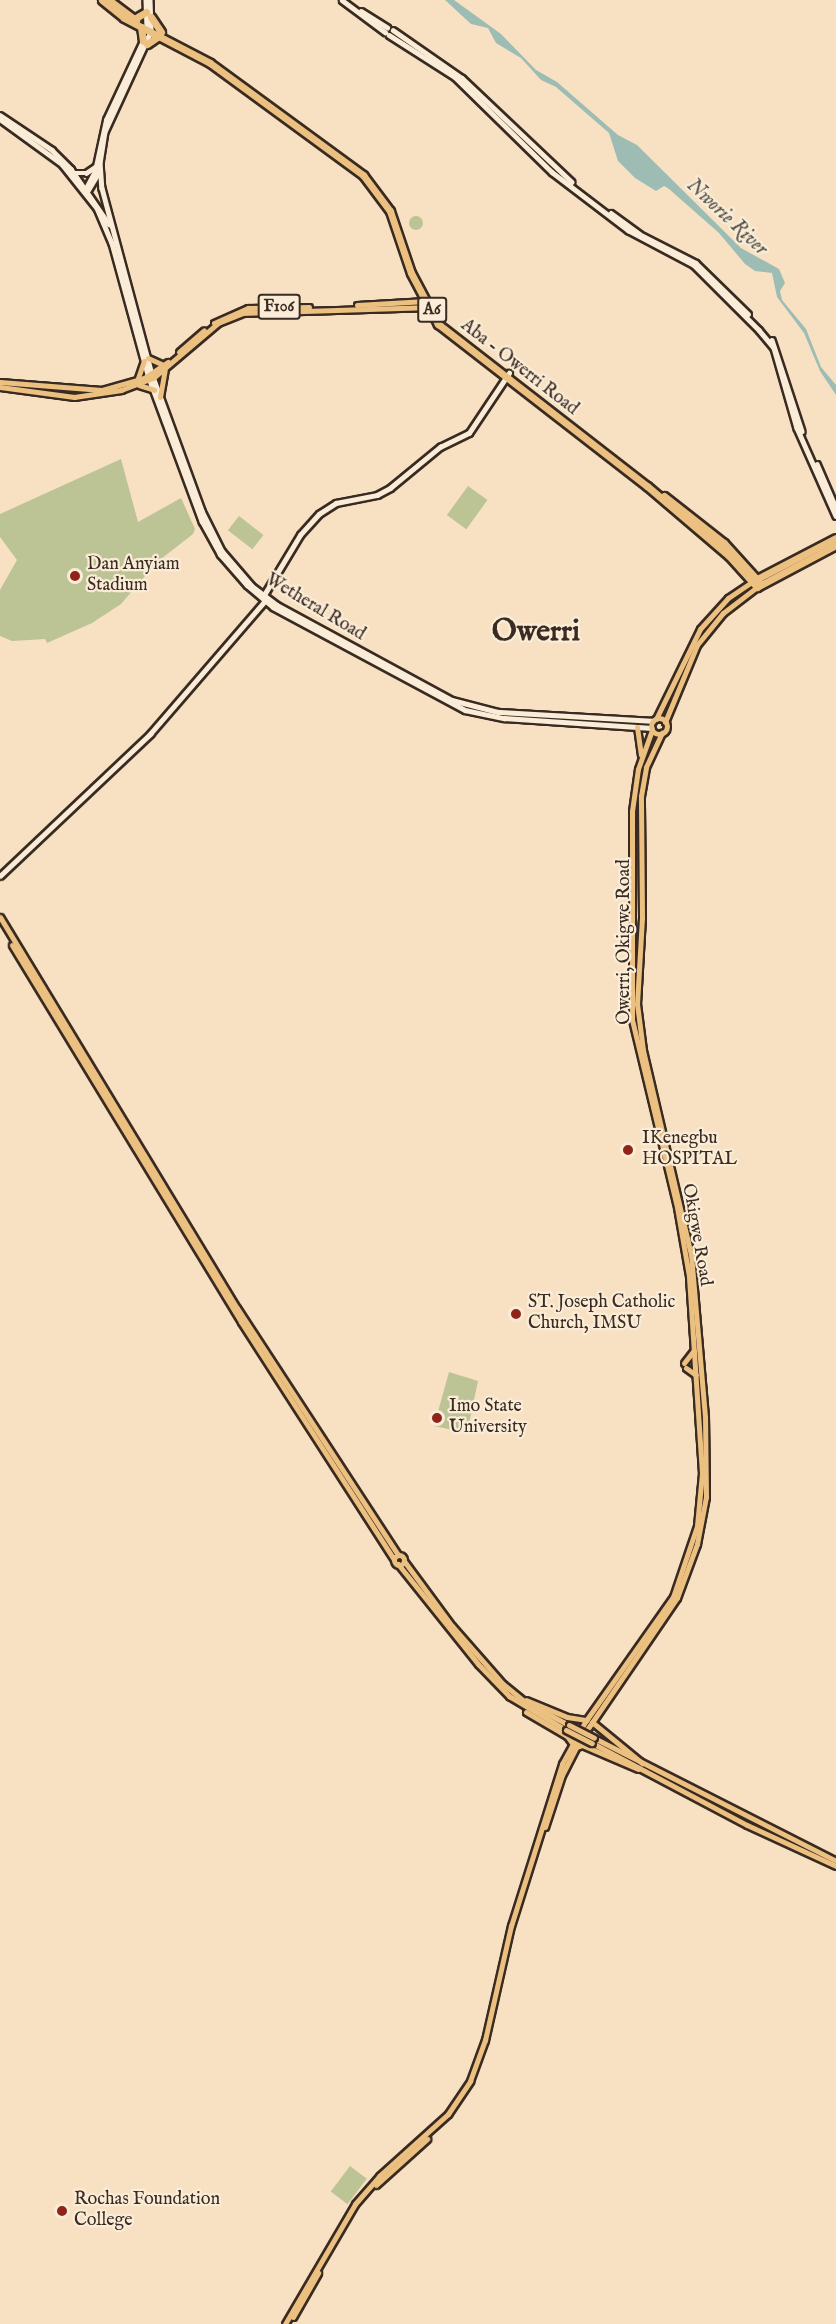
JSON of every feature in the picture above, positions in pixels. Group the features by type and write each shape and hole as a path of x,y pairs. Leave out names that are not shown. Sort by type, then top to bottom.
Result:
{"highway":[{"name":"Aba - Owerri Road","path":"102,0 114,12 222,67 372,179 395,216 427,304 457,336 724,543 755,580"},
{"name":"Aba - Owerri Road","path":"109,0 147,28"},
{"path":"135,19 149,14 160,34 145,42"},
{"path":"145,42 147,28"},
{"path":"755,580 834,543 836,530"}],"main road":[{"name":"Wetheral Road","path":"146,359 109,237 87,189 110,109 145,42 149,14 148,0"},
{"path":"342,0 455,77 552,172 628,230 694,265 759,330 774,348 797,428 836,516"},
{"path":"347,0 387,31 393,30 462,78 555,169 614,215 651,240 696,263 756,322 776,346 800,427 836,508"},
{"path":"0,117 52,150 75,173 111,230"},
{"path":"0,117 52,155 87,189"},
{"name":"Wetheral Road","path":"101,144 100,171 111,230 154,390 207,531 224,559 263,597 465,710 504,718 652,729"},
{"path":"75,173 92,170 96,162"},
{"name":"Wetheral Road","path":"87,189 100,171"},
{"name":"F106","path":"0,387 74,397 99,395 151,377 221,317 243,309 427,304"},
{"path":"154,390 136,383 146,359 165,366 160,397"},
{"path":"0,871 101,780 159,720 263,597 294,544 319,514 336,504 377,495 390,488 440,447 469,433 508,374"},
{"name":"Wetheral Road","path":"151,377 212,534 242,576 263,597 463,704 498,712 655,720"},
{"name":"F106","path":"0,382 87,391 136,383"},
{"name":"Okigwe Road","path":"699,1376 695,1358 697,1348 685,1248 667,1159 634,1032 632,811 641,758 655,720 700,629 755,580"},
{"name":"Owerri, Okigwe Road","path":"635,978 642,918 641,796 646,767 697,645 723,613 755,580"},
{"path":"0,876 150,734 263,597"},
{"path":"655,720 665,722"},
{"path":"637,727 641,758"},
{"path":"652,729 662,733"},
{"path":"0,917 235,1309"},
{"path":"0,923 235,1309 397,1560 478,1664 531,1716 567,1736 574,1745"},
{"path":"287,2324 363,2194 444,2119 470,2081 485,2040 495,1983 574,1745 639,1652 673,1597 697,1526 702,1473 699,1376 706,1363 697,1348 685,1366 699,1376"},
{"path":"397,1560 404,1562 452,1626 519,1698 642,1768 836,1866"},
{"path":"519,1698 567,1717 589,1721 642,1768"},
{"path":"521,1706 568,1727"},
{"path":"574,1745 582,1745 629,1768 642,1768"},
{"path":"742,1820 836,1861"}],"green space":[{"path":"416,216 421,218 423,223 421,228 416,230 411,228 409,223 411,218"},
{"path":"121,459 138,522 181,498 195,529 193,534 157,562 121,604 92,623 47,643 45,639 12,641 0,636 0,590 17,560 0,537 0,514"},
{"path":"468,486 487,500 466,529 447,515"},
{"path":"239,516 263,535 252,549 228,530"},
{"path":"449,1372 478,1381 467,1433 434,1426"},
{"path":"350,2166 367,2179 348,2204 331,2192"}],"water":[{"path":"445,0 454,0 501,34 536,70 557,82 618,135 637,145 741,248 779,269 785,283 780,291 782,300 806,329 821,367 836,385 836,395 820,371 804,333 777,297 772,273 755,271 745,264 719,233 669,189 664,186 656,191 635,178 618,161 609,133 556,87 541,80 521,58 496,43 488,28 471,24"}],"place":[{"name":"Dan Anyiam Stadium","path":"75,576"},
{"name":"IKenegbu HOSPITAL","path":"628,1150"},
{"name":"ST. Joseph Catholic Church, IMSU","path":"516,1314"},
{"name":"Imo State University","path":"437,1418"},
{"name":"Rochas Foundation College","path":"62,2211"}],"district":[{"name":"Owerri","path":"536,632"}],"water label":[{"name":"Nworie River","path":"727,217"}]}
